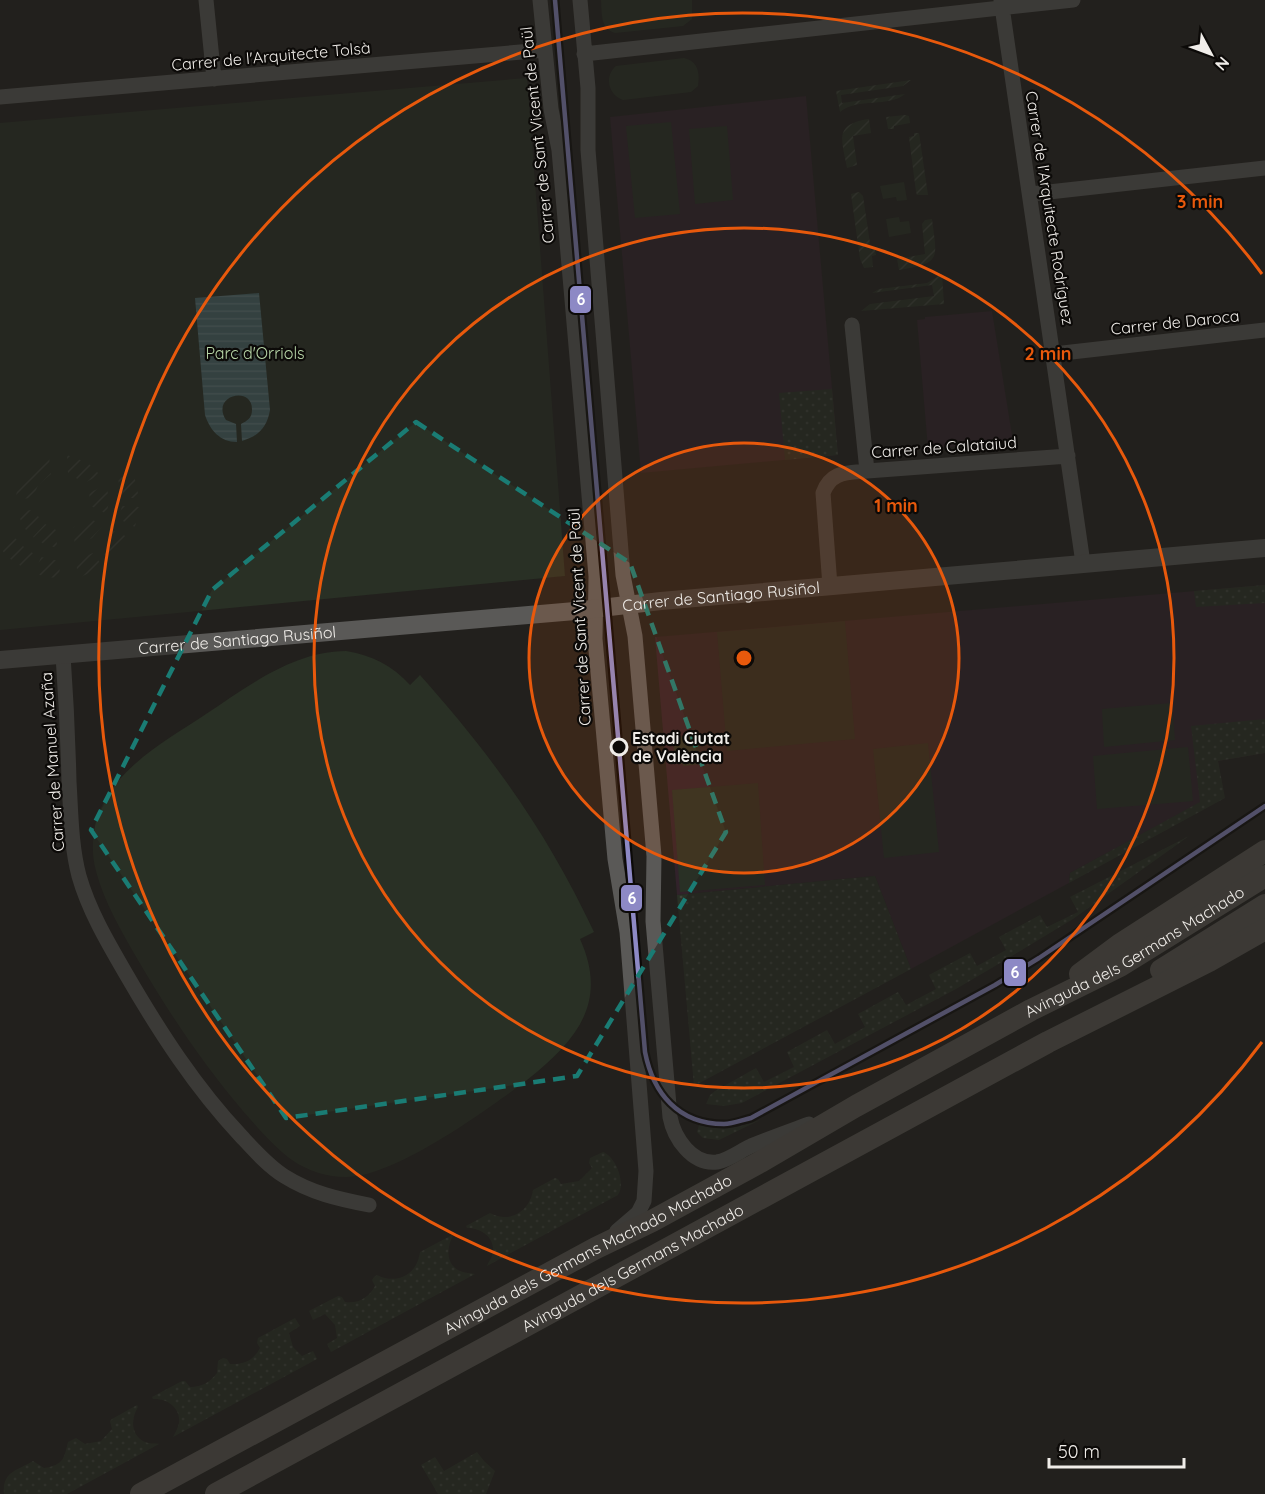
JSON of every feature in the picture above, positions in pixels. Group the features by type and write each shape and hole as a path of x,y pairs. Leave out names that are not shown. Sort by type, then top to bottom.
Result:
{"main road":[{"name":"Avinguda dels Germans Machado","path":"1031,1010 1119,945 1265,851"},
{"name":"Avinguda dels Germans Machado","path":"1031,1010 1120,966 1265,876"},
{"name":"Avinguda dels Germans Machado","path":"1048,1042 1265,905"},
{"name":"Avinguda dels Germans Machado","path":"216,1494 1048,1042 1209,961 1265,929"},
{"name":"Avinguda dels Germans Machado Machado","path":"141,1494 596,1248 652,1221 1031,1010"}],"street":[{"path":"206,0 214,79"},
{"name":"Carrer de Sant Vicent de Paül","path":"540,0 551,109 559,150 596,576 595,639 615,860 627,932 643,1119 646,1191 644,1201 638,1213 596,1248"},
{"path":"580,0 588,88 591,185 623,575 635,636 654,856 653,921 672,1128 680,1143 694,1156 708,1162 717,1162 751,1146 856,1106"},
{"path":"584,54 1002,4 1073,0"},
{"name":"Carrer de l'Arquitecte Rodríguez","path":"1002,4 1083,563"},
{"name":"Carrer de l'Arquitecte Tolsà","path":"0,97 544,50"},
{"path":"1030,194 1265,168"},
{"path":"852,325 867,471"},
{"name":"Carrer de Daroca","path":"1054,354 1265,330"},
{"name":"Carrer de Calataiud","path":"830,586 823,493 826,483 834,477 867,471 1068,456"},
{"name":"Carrer de Santiago Rusiñol","path":"0,660 1265,548"},
{"name":"Carrer de Manuel Azaña","path":"63,655 71,828 79,875 90,906 110,946 154,1022 185,1067 223,1116 256,1152 282,1174 309,1190 369,1205"}],"highlighted area":[{"path":"416,422 630,563 726,832 577,1076 286,1118 91,830 212,590"}],"shaded area":[{"path":"806,96 838,455 641,473 610,117"},
{"path":"992,311 1013,441 928,449 917,320 925,319 925,317"},
{"path":"1265,585 1265,753 1218,761 1223,790 1070,873 1069,883 911,969 875,876 677,895 655,637"}],"green space":[{"path":"601,0 692,0 692,19 683,26 615,33 604,24"},
{"path":"684,58 695,65 698,72 698,86 691,92 623,100 614,94 609,85 610,75 616,66"},
{"name":"Parc d'Orriols","path":"527,78 565,576 0,630 0,123"},
{"path":"911,80 903,86 841,95 842,103 905,94 891,101 855,105 840,112 836,91"},
{"path":"909,116 910,123 888,129 886,117"},
{"path":"869,119 871,133 853,136 857,165 847,168 842,142 845,129 858,121"},
{"path":"671,122 680,214 635,218 626,126"},
{"path":"727,126 733,200 695,204 689,129"},
{"path":"914,133 919,133 928,195 917,195 916,192 909,137 914,136"},
{"path":"904,182 907,200 897,201 896,197 883,199 880,186"},
{"path":"859,192 863,196 871,250 875,249 876,255 872,256 873,267 864,268 860,259 851,194"},
{"path":"899,217 900,222 909,221 911,233 889,237 886,219"},
{"path":"932,219 934,257 923,265 899,270 897,259 925,254 922,224 925,220"},
{"path":"942,274 944,304 861,311 870,304 934,296 932,285 872,293 879,289 927,283"},
{"path":"832,389 838,455 785,460 779,393"},
{"path":"67,455 88,463 100,475 84,483 68,473"},
{"path":"49,457 51,474 38,485 33,498 16,499 22,478 30,468"},
{"path":"133,471 139,498 122,498 118,479"},
{"path":"106,485 109,498 107,514 91,506 89,493"},
{"path":"122,506 139,507 135,527 119,519"},
{"path":"34,510 40,519 27,532 16,511"},
{"path":"86,517 103,525 92,538 75,546 73,528"},
{"path":"45,524 56,530 57,548 33,537"},
{"path":"114,531 130,538 122,551 110,562 100,548"},
{"path":"14,537 34,554 27,570 9,558 0,548"},
{"path":"93,553 103,567 78,578 76,560"},
{"path":"41,557 59,561 60,578 45,577 35,573"},
{"path":"1265,585 1265,603 1196,607 1194,591"},
{"path":"845,621 855,739 727,751 717,632"},
{"path":"346,651 381,662 410,685 420,675 447,705 495,766 538,828 594,932 580,939 588,962 591,983 589,1001 583,1019 560,1051 527,1080 440,1140 389,1166 366,1174 346,1177 325,1175 311,1170 285,1155 254,1124 214,1075 162,999 120,928 99,883 93,837 101,807 124,774 139,760 238,692 272,672 308,657"},
{"path":"1172,703 1175,740 1104,747 1102,709"},
{"path":"1265,719 1265,753 1218,761 1225,798 1069,883 1070,873 1200,802 1191,726"},
{"path":"698,735 701,764 683,766 683,764 675,764 673,737"},
{"path":"928,743 939,852 884,858 873,749"},
{"path":"1188,747 1193,801 1097,809 1093,756"},
{"path":"758,783 765,885 680,892 672,790"},
{"path":"1189,836 1073,919 956,989 742,1103 724,1106 706,1104 710,1095 715,1091 756,1068 764,1082 794,1067 787,1052 827,1030 835,1044 865,1027 858,1014 898,992 906,1005 936,989 929,975 970,953 977,966 1006,950 999,937 1040,915 1047,927 1078,912 1070,897"},
{"path":"875,876 911,969 694,1086 677,895"},
{"path":"760,1120 719,1140 703,1138 697,1132 699,1125 730,1128"},
{"path":"603,1152 616,1165 621,1184 618,1195 487,1266 493,1253 492,1242 482,1232 466,1226 490,1213 505,1217 518,1213 528,1204 533,1190 555,1178 561,1184 579,1181 592,1168 589,1163 590,1158"},
{"path":"452,1235 448,1251 452,1265 460,1271 475,1274 331,1352 327,1344 337,1338 335,1325 325,1314 313,1320 309,1311 338,1296 342,1297 345,1302 363,1299 375,1286 372,1280 374,1277 377,1275 392,1279 405,1276 415,1267 420,1252"},
{"path":"295,1318 300,1326 289,1333 293,1347 302,1356 313,1351 317,1359 173,1437 179,1423 178,1413 168,1402 152,1397 182,1381 190,1387 205,1383 217,1373 218,1361 223,1358 227,1359 230,1364 248,1361 260,1348 257,1343 258,1338"},
{"path":"137,1405 133,1421 134,1431 145,1442 159,1444 67,1494 4,1494 5,1481 11,1473 33,1461 44,1468 56,1465 62,1460 68,1442 76,1438 85,1444 101,1441 112,1429 110,1421 112,1419"},
{"path":"477,1452 495,1471 486,1494 438,1494 421,1465 435,1457 444,1471"}],"water":[{"path":"259,293 270,410 261,430 242,441 241,424 251,415 251,402 240,396 227,399 223,404 223,411 226,420 236,424 237,442 226,440 216,434 205,415 195,298"}],"transit line":[{"name":"6","path":"555,0 645,1052 654,1081 661,1093 681,1112 693,1119 727,1124 751,1118 995,985 1039,958 1265,806"}],"place":[{"name":"Estadi Ciutat de València","path":"619,747"}]}
